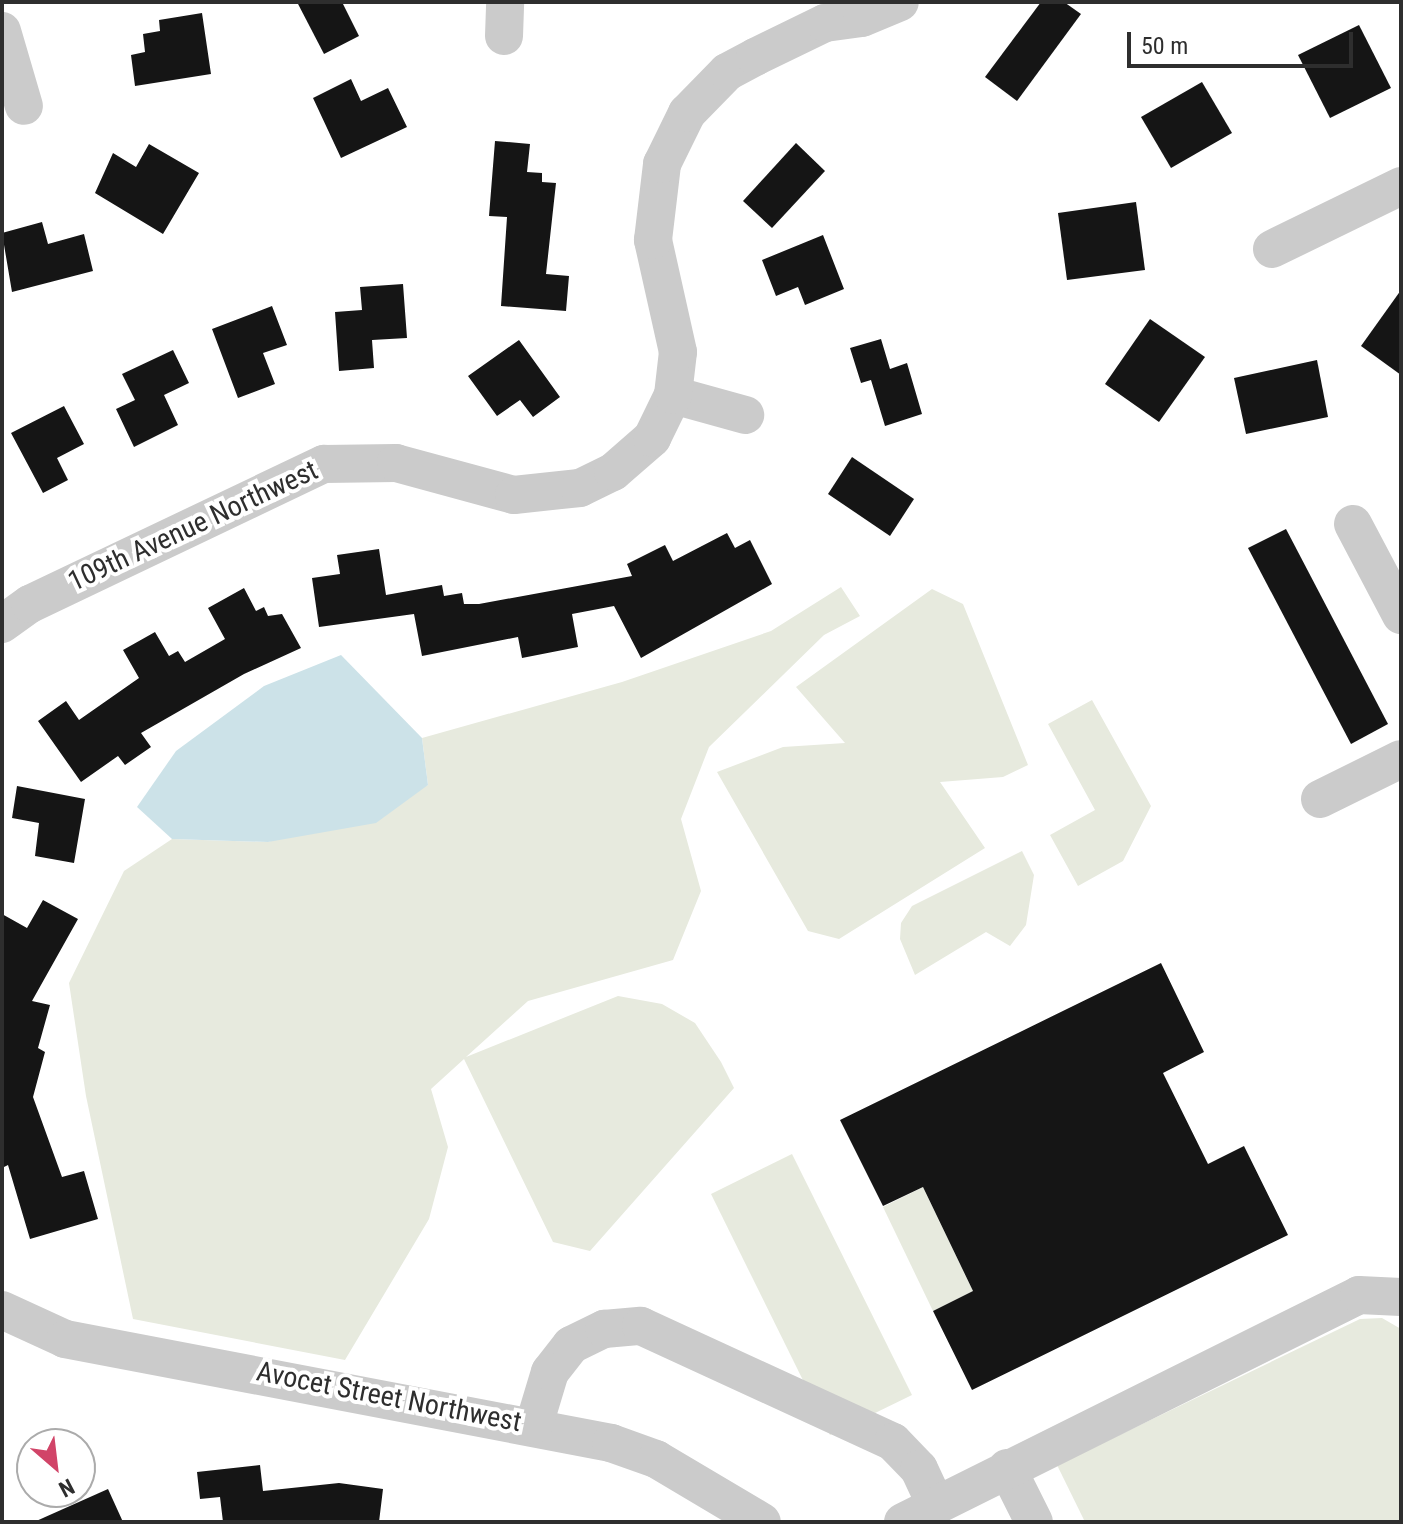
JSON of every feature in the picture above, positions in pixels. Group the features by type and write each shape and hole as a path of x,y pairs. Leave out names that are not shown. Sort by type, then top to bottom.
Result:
{"street":[{"name":"109th Avenue Northwest","path":"2,624 30,604 324,464 396,463 514,495 580,488 639,452 663,421 673,395 678,352 653,240 662,164 687,113 727,72 746,62 825,23 862,18 900,2"},
{"path":"2,31 24,106"},
{"path":"1272,249 1401,186"},
{"path":"673,395 745,415"},
{"path":"1353,524 1401,615"},
{"path":"1320,799 1401,759"},
{"path":"903,1522 1359,1295 1401,1297"},
{"name":"Avocet Street Northwest","path":"2,1310 65,1339 534,1425 656,1459 762,1522"},
{"path":"534,1425 550,1372 571,1345 604,1329 641,1326 893,1442 919,1469 936,1505"},
{"path":"1007,1468 1034,1522"}],"shaded area":[{"path":"841,587 860,616 824,635 709,747 681,819 701,891 673,960 528,1001 466,1057 618,996 662,1004 695,1023 721,1062 734,1088 590,1251 553,1242 464,1059 431,1089 448,1147 429,1219 345,1360 133,1319 86,1096 69,983 124,871 172,839 268,842 428,785 422,738 622,682 771,631"},
{"path":"932,589 963,604 1028,765 1003,777 940,782 985,848 839,939 808,931 717,772 783,747 845,743 796,687"},
{"path":"1092,700 1151,806 1123,861 1078,886 1050,835 1095,810 1048,724"},
{"path":"1022,851 1034,875 1026,925 1010,946 986,932 915,975 900,939 901,923 912,906"},
{"path":"792,1154 912,1395 830,1435 711,1194"},
{"path":"923,1187 973,1291 933,1311 883,1207"},
{"path":"1382,1318 1401,1329 1401,1522 1085,1522 1057,1465 1360,1319"}],"water":[{"path":"341,655 422,738 428,785 376,823 268,842 172,839 137,807 176,751 264,686"}],"building":[{"path":"297,2 342,2 359,36 324,54"},
{"path":"1041,2 1064,2 1081,14 1017,101 985,77"},
{"path":"202,13 211,74 135,86 131,55 145,52 143,34 160,31 159,20"},
{"path":"1359,25 1391,88 1330,118 1298,55"},
{"path":"351,79 361,101 388,88 407,127 341,158 313,98"},
{"path":"1202,82 1232,133 1171,168 1141,117"},
{"path":"495,141 530,144 527,172 542,173 542,182 556,183 546,274 569,276 566,311 501,306 507,217 489,216"},
{"path":"796,143 825,171 772,228 743,201"},
{"path":"149,144 199,173 163,234 95,193 113,153 136,167"},
{"path":"1136,202 1145,270 1067,280 1058,213"},
{"path":"42,222 48,244 84,234 93,271 12,292 2,233"},
{"path":"823,235 844,289 805,305 798,287 776,296 762,260"},
{"path":"403,284 407,338 372,340 374,368 339,371 335,312 362,310 360,287"},
{"path":"1401,290 1401,375 1361,346"},
{"path":"272,306 287,345 263,353 275,384 238,398 212,329"},
{"path":"1150,319 1205,357 1159,422 1105,384"},
{"path":"881,339 890,369 907,363 922,414 885,426 871,380 861,383 850,348"},
{"path":"519,340 560,397 533,417 520,400 497,416 468,376"},
{"path":"173,350 189,383 164,395 178,425 134,447 116,409 135,400 122,374"},
{"path":"1317,360 1328,417 1246,434 1234,378"},
{"path":"64,406 84,444 57,458 68,480 43,493 11,433"},
{"path":"852,457 914,499 890,536 828,494"},
{"path":"1286,529 1388,724 1351,744 1248,548"},
{"path":"727,533 735,548 750,540 772,584 641,658 614,606 572,614 578,647 522,658 518,637 422,656 414,614 319,627 312,578 340,574 337,555 379,549 386,595 442,585 444,596 462,593 464,604 479,604 632,576 627,564 665,545 673,561"},
{"path":"244,588 256,611 264,607 268,616 282,614 301,648 244,674 141,733 151,747 125,765 118,756 81,782 38,721 66,701 79,720 139,678 123,650 155,632 169,656 178,651 185,662 225,639 208,608"},
{"path":"17,786 85,799 74,863 35,856 39,823 12,818"},
{"path":"43,900 78,919 32,1001 50,1005 38,1048 45,1052 33,1097 62,1177 84,1171 98,1219 30,1239 8,1165 2,1168 2,914 27,928"},
{"path":"1161,963 1204,1052 1163,1073 1208,1164 1244,1146 1288,1235 972,1390 933,1311 973,1291 923,1187 883,1206 840,1120"},
{"path":"260,1465 263,1491 339,1483 383,1489 379,1522 223,1522 220,1497 200,1499 197,1472"},
{"path":"108,1489 123,1522 34,1522 65,1508 96,1508 96,1494"}]}
